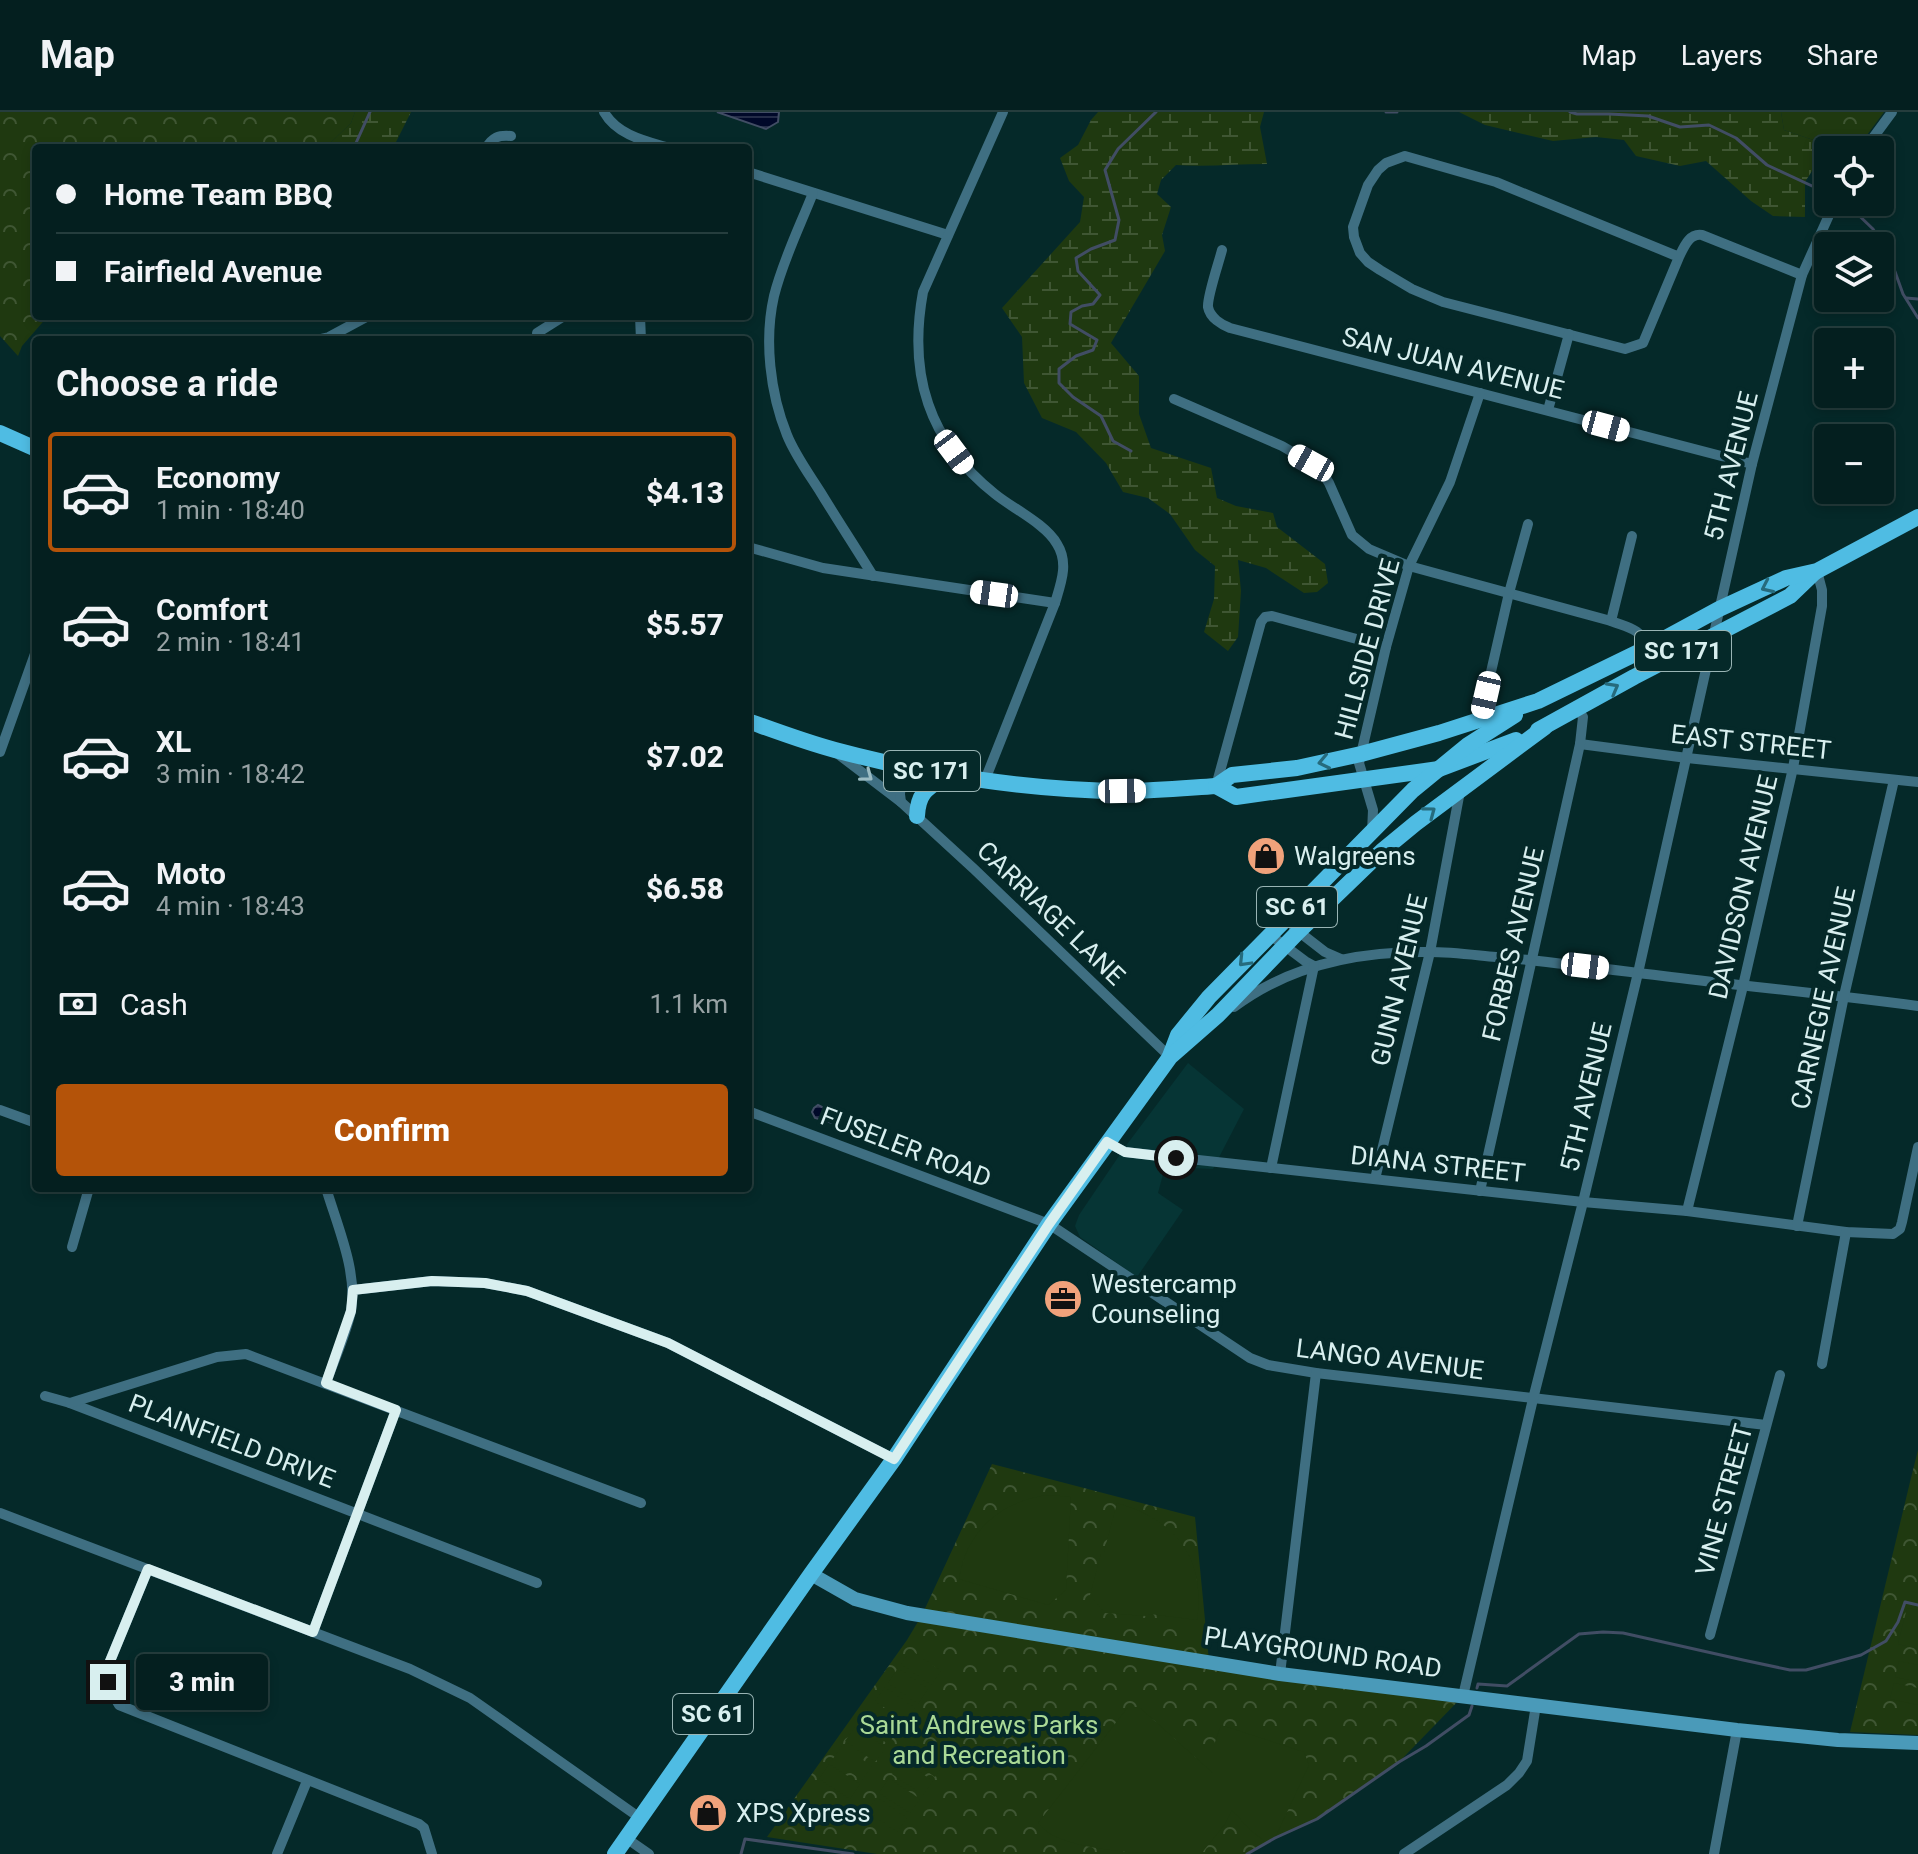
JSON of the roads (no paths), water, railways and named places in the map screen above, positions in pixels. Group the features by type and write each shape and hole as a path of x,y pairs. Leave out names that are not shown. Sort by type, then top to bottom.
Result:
{"main road":[{"path":"0,433 32,447"},
{"path":"1817,571 1918,517"},
{"name":"SC 171","path":"752,722 833,750 985,780 1122,791 1216,786 1232,775 1297,768 1361,754 1538,701 1719,609 1786,578 1817,571"},
{"name":"SC 171","path":"1216,786 1236,797 1439,769 1545,727 1790,596 1817,571"},
{"name":"SC 61","path":"1170,1057 1178,1035 1209,997 1413,790 1468,745 1538,701"},
{"name":"SC 61","path":"615,1854 894,1459 1049,1224 1170,1057 1218,1015 1382,851 1545,727"},
{"path":"917,816 917,802 925,791 949,774"},
{"name":"PLAYGROUND ROAD","path":"811,1574 855,1599 907,1613 1280,1674 1737,1730 1838,1740 1918,1743"}],"street":[{"path":"604,112 618,129 657,144"},
{"path":"985,780 1055,603 1064,574 1062,555 1056,542 1043,529 993,493 965,467 944,438 928,407 920,373 917,339 923,292 1003,112"},
{"path":"1874,136 1892,112"},
{"path":"489,144 499,135 511,136"},
{"path":"1679,257 1496,182 1405,156 1386,163 1378,170 1368,185 1353,227 1360,253 1368,262 1412,289 1443,302 1625,349 1643,343 1679,257 1687,242 1697,235 1802,275"},
{"path":"752,173 948,235"},
{"path":"813,193 781,272 774,299 769,336 776,403 787,437 873,576"},
{"name":"5TH AVENUE","path":"1463,1696 1638,973 1752,464 1802,275 1829,216"},
{"name":"SAN JUAN AVENUE","path":"1222,250 1208,307 1212,316 1230,328 1752,464"},
{"path":"331,336 361,320"},
{"path":"537,333 558,320"},
{"path":"1548,410 1569,334"},
{"name":"HILLSIDE DRIVE","path":"1372,832 1373,810 1359,763 1386,647 1409,566 1450,482 1480,393"},
{"path":"1174,399 1282,446 1311,463 1329,483 1352,535 1369,549 1409,566 1611,621 1637,631 1644,636 1649,647"},
{"path":"1480,720 1528,524"},
{"path":"1611,621 1632,536"},
{"path":"752,548 823,568 1055,603"},
{"name":"DAVIDSON AVENUE","path":"1687,1211 1793,768 1822,606 1817,571"},
{"path":"1216,786 1261,622 1265,617 1272,616 1386,647"},
{"path":"0,752 32,662"},
{"name":"FORBES AVENUE","path":"1480,1191 1580,744 1583,717 1577,708"},
{"name":"EAST STREET","path":"1580,744 1918,782"},
{"name":"CARRIAGE LANE","path":"833,750 917,816 1170,1057"},
{"path":"901,802 903,765"},
{"name":"CARNEGIE AVENUE","path":"1797,1226 1844,996 1894,780"},
{"name":"GUNN AVENUE","path":"1375,1179 1430,952 1461,789"},
{"path":"1284,920 1325,952 1343,959"},
{"path":"1269,934 1314,966"},
{"path":"1170,1057 1239,1003 1278,981 1314,966 1363,956 1430,952 1533,960 1918,1006"},
{"path":"1271,1168 1314,966"},
{"path":"0,1110 32,1122"},
{"name":"FUSELER ROAD","path":"752,1113 1049,1224"},
{"name":"DIANA STREET","path":"1107,1142 1125,1152 1687,1211 1846,1232 1893,1234 1900,1229 1918,1147"},
{"path":"72,1247 88,1192"},
{"path":"326,1383 351,1311 353,1290 350,1268 327,1192"},
{"name":"LANGO AVENUE","path":"1049,1224 1250,1358 1268,1365 1766,1425"},
{"path":"1822,1364 1846,1232"},
{"path":"353,1290 432,1281 485,1283 527,1291 668,1343 894,1459"},
{"path":"70,1403 217,1357 246,1354 641,1503"},
{"path":"1280,1674 1316,1373"},
{"name":"VINE STREET","path":"1710,1635 1780,1375"},
{"name":"PLAINFIELD DRIVE","path":"45,1396 537,1583"},
{"path":"313,1632 396,1410"},
{"path":"0,1513 410,1669 470,1698 640,1818"},
{"path":"148,1569 108,1666 108,1682 119,1705 419,1824 424,1828 432,1854"},
{"path":"1404,1854 1507,1785 1519,1773 1527,1761 1536,1705"},
{"path":"1714,1854 1737,1730"},
{"path":"277,1854 307,1781"},
{"path":"626,1838 649,1854"}],"waterway":[{"path":"356,143 370,112"},
{"path":"1131,451 1113,441 1101,416 1059,383 1059,369 1076,356 1093,350 1097,340 1070,324 1071,312 1093,304 1100,295 1078,271 1076,258 1115,240 1119,220 1105,170 1118,149 1156,112"},
{"path":"1386,112 1397,112"},
{"path":"1570,112 1648,116 1680,127 1709,125 1736,138 1767,165 1814,187"},
{"path":"1859,216 1873,229 1889,255 1903,294 1918,318"},
{"path":"1906,298 1918,299"},
{"path":"1477,1688 1478,1684 1507,1686 1579,1634 1603,1632 1623,1633 1790,1670 1806,1670 1861,1655 1886,1641 1898,1622 1905,1602 1918,1605"},
{"path":"1247,1854 1317,1819 1469,1715 1472,1706"},
{"path":"741,1854 745,1839 853,1854"}],"place":[{"name":"Walgreens","path":"1266,856"},
{"name":"Westercamp Counseling","path":"1063,1299"},
{"name":"XPS Xpress","path":"708,1813"}],"park label":[{"name":"Saint Andrews Parks and Recreation","path":"979,1740"}]}
